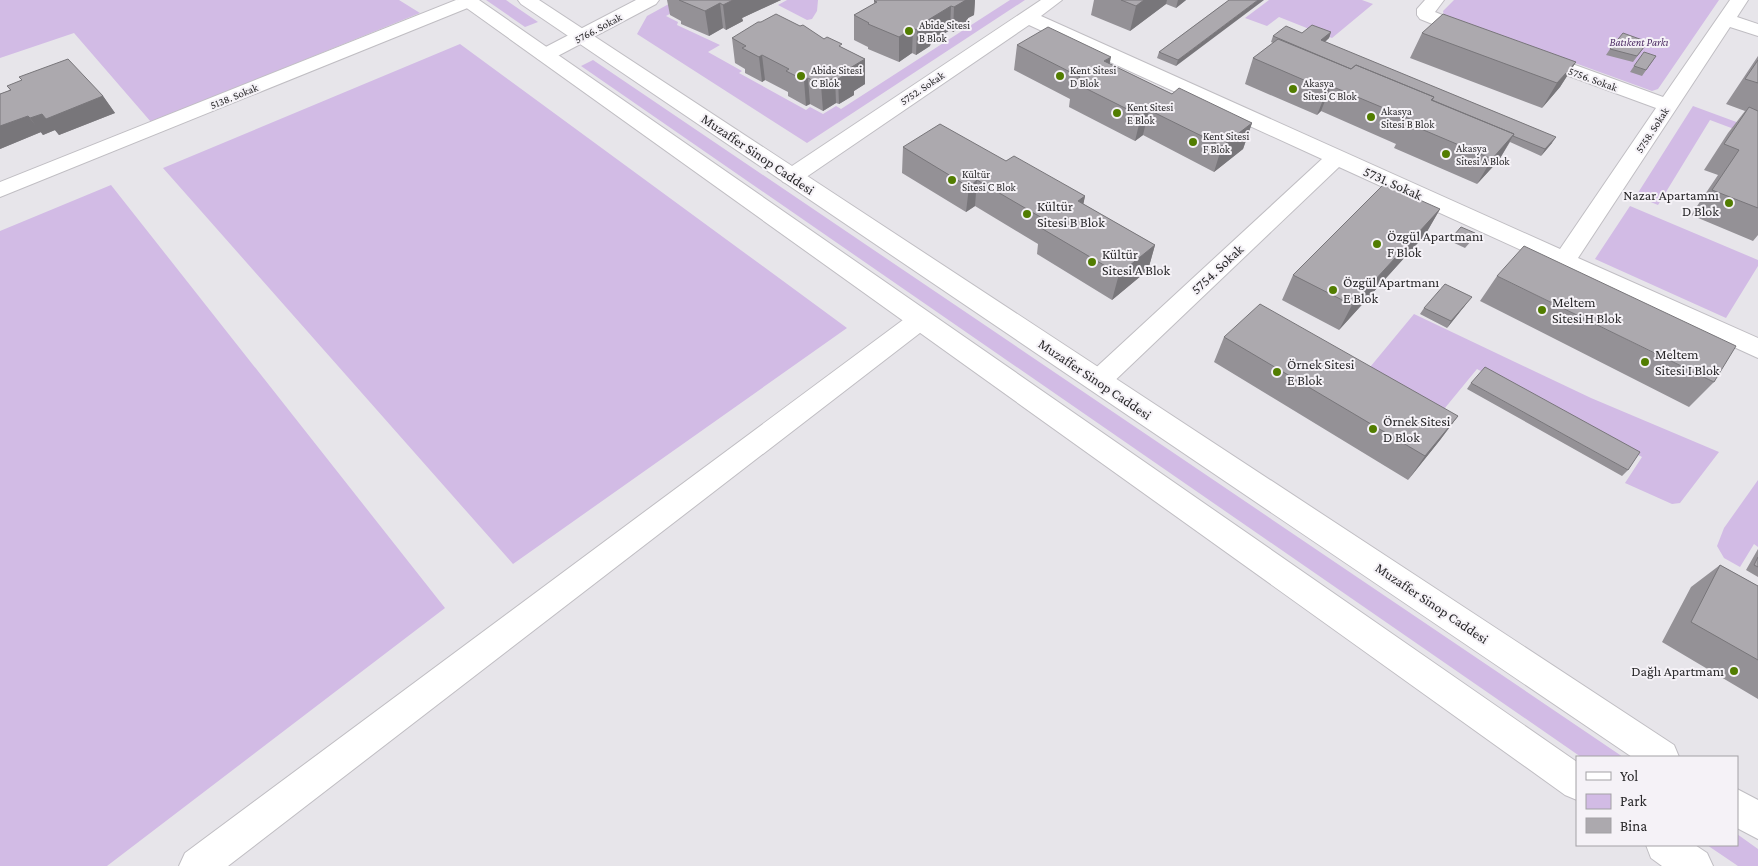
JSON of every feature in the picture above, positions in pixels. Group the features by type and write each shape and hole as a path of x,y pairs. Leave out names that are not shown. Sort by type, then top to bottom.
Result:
{"street":[{"name":"Muzaffer Sinop Caddesi","path":"527,0 1660,756"},
{"name":"5766. Sokak","path":"545,55 650,0"},
{"name":"5752. Sokak","path":"791,177 1052,0"},
{"path":"1435,0 1424,12 1427,16 1489,40"},
{"name":"5758. Sokak","path":"1564,261 1739,0"},
{"path":"468,1 1576,782"},
{"name":"5138. Sokak","path":"0,190 468,1"},
{"name":"5731. Sokak","path":"1027,17 1758,349"},
{"path":"1726,20 1758,30"},
{"name":"5756. Sokak","path":"1517,50 1668,106"},
{"name":"5754. Sokak","path":"1098,381 1336,158"},
{"path":"198,866 920,320"},
{"path":"1738,808 1758,821"},
{"path":"1665,846 1694,866"}],"green space":[{"path":"0,0 399,0 420,13 151,122 74,33 0,58"},
{"path":"486,0 506,0 538,22 525,27"},
{"path":"676,0 689,3 666,16 678,22 677,25 720,45 708,52 742,71 739,73 806,110 810,107 823,114 836,106 841,109 1010,0 1025,0 807,143 637,34 647,16"},
{"path":"787,0 818,0 817,11 812,19 807,20 778,5"},
{"path":"1269,0 1362,0 1373,4 1332,38 1279,17 1267,26 1245,18"},
{"name":"Batıkent Parkı","path":"1454,0 1719,0 1658,89 1652,91 1444,15 1443,11"},
{"path":"460,44 847,328 513,564 163,168"},
{"path":"593,60 1622,756 1580,756 581,66"},
{"path":"1693,106 1758,130 1758,138 1710,120 1658,205 1636,196"},
{"path":"111,185 445,608 107,866 0,866 0,231"},
{"path":"1630,206 1758,260 1758,266 1726,318 1595,259"},
{"path":"1414,314 1591,398 1719,452 1680,503 1672,504 1625,483 1642,457 1477,369 1440,414 1366,372"},
{"path":"1758,480 1758,547 1754,544 1740,567 1724,558 1717,546 1724,528"},
{"path":"1738,835 1758,849 1758,866 1738,866 1708,846 1738,846"}],"building":[{"path":"679,0 733,0 723,5 720,3 705,11"},
{"path":"875,0 966,0 954,7 951,6 928,20 931,21 917,30 913,28 899,37 868,24 854,15 877,2"},
{"path":"1121,0 1144,0 1136,6"},
{"path":"1229,0 1258,0 1178,60 1159,52"},
{"path":"776,14 800,26 803,25 824,39 827,37 842,44 839,46 865,59 850,68 853,70 838,79 835,77 821,85 808,78 804,80 786,71 789,69 762,55 759,57 742,48 746,46 732,38 758,22"},
{"path":"1443,14 1576,62 1557,83 1422,33"},
{"path":"1312,25 1331,32 1321,40 1556,137 1545,149 1432,100 1434,97 1356,65 1351,69 1273,36 1286,26 1302,33"},
{"path":"1048,27 1111,57 1104,61 1172,94 1179,88 1252,123 1222,146 1149,110 1141,116 1073,82 1080,77 1017,45"},
{"path":"1623,33 1648,42 1637,56 1610,49"},
{"path":"1278,39 1351,69 1356,65 1434,97 1431,100 1514,134 1492,159 1407,123 1410,119 1331,86 1327,90 1253,58"},
{"path":"1644,52 1656,56 1646,70 1634,66"},
{"path":"68,59 103,96 46,119 42,114 30,118 28,116 0,126 0,94 11,90 7,86 22,80 19,77"},
{"path":"1758,60 1758,83 1745,79"},
{"path":"1749,107 1758,111 1758,208 1712,190 1739,150 1724,144"},
{"path":"940,124 1006,161 1014,156 1085,196 1078,201 1155,245 1119,274 1041,228 1049,222 977,180 969,187 903,147"},
{"path":"1384,184 1440,209 1352,305 1293,275"},
{"path":"1461,227 1475,233 1469,242 1454,235"},
{"path":"1524,246 1736,346 1714,382 1497,276"},
{"path":"1445,284 1472,297 1451,321 1424,308"},
{"path":"1260,304 1458,416 1425,456 1224,337"},
{"path":"1485,367 1640,452 1628,470 1471,383"},
{"path":"1758,557 1758,567 1754,565"},
{"path":"1720,565 1758,586 1758,660 1691,622"}],"place":[{"name":"Abide Sitesi B Blok","path":"909,31"},
{"name":"Abide Sitesi C Blok","path":"801,76"},
{"name":"Kent Sitesi D Blok","path":"1060,76"},
{"name":"Akasya Sitesi C Blok","path":"1293,89"},
{"name":"Kent Sitesi E Blok","path":"1117,113"},
{"name":"Akasya Sitesi B Blok","path":"1371,117"},
{"name":"Kent Sitesi F Blok","path":"1193,142"},
{"name":"Akasya Sitesi A Blok","path":"1446,154"},
{"name":"Kültür Sitesi C Blok","path":"952,180"},
{"name":"Nazar Apartamnı D Blok","path":"1729,203"},
{"name":"Kültür Sitesi B Blok","path":"1027,214"},
{"name":"Özgül Apartmanı F Blok","path":"1377,244"},
{"name":"Kültür Sitesi A Blok","path":"1092,262"},
{"name":"Özgül Apartmanı E Blok","path":"1333,290"},
{"name":"Meltem Sitesi H Blok","path":"1542,310"},
{"name":"Meltem Sitesi I Blok","path":"1645,362"},
{"name":"Örnek Sitesi E Blok","path":"1277,372"},
{"name":"Örnek Sitesi D Blok","path":"1373,429"},
{"name":"Dağlı Apartmanı","path":"1734,671"}]}
